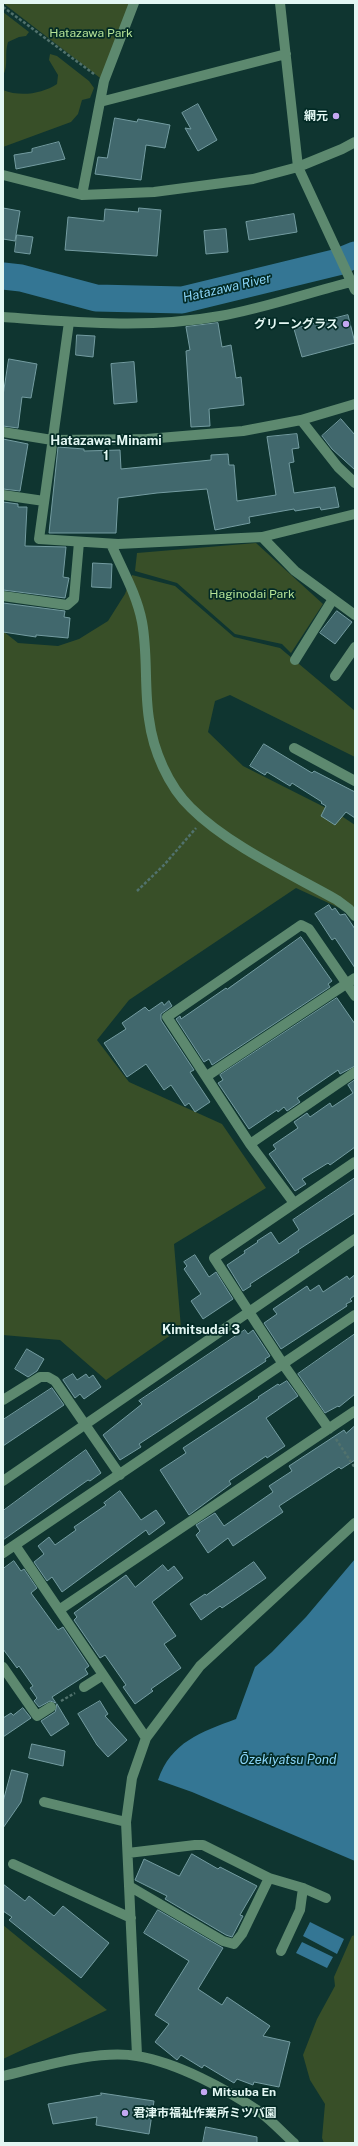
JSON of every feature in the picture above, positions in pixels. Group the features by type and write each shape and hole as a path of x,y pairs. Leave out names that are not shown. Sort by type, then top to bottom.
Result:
{"street":[{"path":"82,195 104,81 134,3"},
{"path":"3,317 69,322 152,323 220,316 354,285 298,167 280,3"},
{"path":"100,102 286,54"},
{"path":"3,175 82,195 162,191 253,179 298,167 355,142"},
{"path":"69,322 39,538 111,544 262,537 355,514"},
{"path":"3,432 52,440 147,439 242,431 301,420 355,404"},
{"path":"301,420 338,467 355,483"},
{"path":"3,495 44,501"},
{"path":"262,537 295,571 355,615"},
{"path":"3,596 66,605 71,603 74,600 79,542"},
{"path":"111,544 134,595 142,622 149,719 160,759 170,781 190,807 206,822 257,856 337,900 349,909 355,916"},
{"path":"295,660 333,599"},
{"path":"335,676 355,647"},
{"path":"294,748 355,781"},
{"path":"294,1203 250,1144 207,1076 167,1017 301,925 309,930 351,980 355,996"},
{"path":"207,1076 351,980"},
{"path":"250,1144 355,1072"},
{"path":"331,1433 283,1364 214,1258 355,1162"},
{"path":"3,1481 355,1239"},
{"path":"3,1553 355,1315"},
{"path":"3,1400 40,1377 48,1377 61,1387 120,1474"},
{"path":"59,1610 331,1433 355,1411"},
{"path":"137,2055 126,1822 132,1778 146,1738 200,1666 355,1523"},
{"path":"15,1545 146,1738"},
{"path":"4,1669 37,1716 51,1707"},
{"path":"84,1688 103,1675"},
{"path":"44,1802 126,1822"},
{"path":"128,1853 203,1845 268,1878 303,1888 326,1898"},
{"path":"12,1864 131,1918"},
{"path":"129,1886 223,1941 234,1944 242,1934 268,1878"},
{"path":"281,1951 300,1910 303,1888"},
{"path":"3,2076 55,2063 102,2055 137,2055 166,2063 220,2088 261,2113 294,2143"}],"path":[{"path":"3,7 104,81"},
{"path":"137,891 164,865 199,825 206,822"},
{"path":"331,1433 355,1468"},
{"path":"51,1707 84,1688"}],"green space":[{"name":"Hatazawa Park","path":"3,3 135,3 104,81"},
{"path":"3,12 29,32 26,36 19,37 8,42 6,51 6,67 3,76"},
{"path":"50,54 57,56 89,81 94,88 90,98 82,100 78,114 71,122 3,147 3,90 24,94 45,90 57,84 58,75 49,60"},
{"name":"Haginodai Park","path":"256,543 323,604 291,653 282,644 235,634 177,583 135,571 137,553"},
{"path":"132,575 175,586 234,637 280,648 355,711 355,757 230,695 215,701 208,732 243,766 340,815 355,825 355,910 348,912 296,888 129,1000 97,1040 129,1082 222,1124 266,1188 174,1244 181,1328 106,1380 60,1340 3,1335 3,631 18,643 58,646 79,639 108,621 125,594"},
{"path":"3,1925 107,2010 3,2059"},
{"path":"355,1935 355,2143 324,2143 322,2138 325,2104 310,2080 303,2055 317,2019 335,1986 334,1977 352,1936"}],"water":[{"name":"Ōzekiyatsu Pond","path":"355,1559 355,1861 192,1792 158,1780 171,1756 179,1747 199,1734 236,1719 255,1667 306,1617"},
{"path":"310,1922 344,1939 337,1954 303,1936"},
{"path":"302,1942 333,1957 327,1968 296,1953"}],"building":[{"path":"198,104 217,140 198,151 185,128 191,129 182,113"},
{"path":"115,118 137,122 138,119 170,125 165,148 146,145 141,180 95,174 98,157 107,158"},
{"path":"59,142 65,159 16,169 14,155 32,152 32,149"},
{"path":"3,208 20,211 15,241 3,239"},
{"path":"139,208 161,210 157,256 65,250 68,217 104,221 105,209 138,212"},
{"path":"294,214 297,232 249,240 246,222"},
{"path":"226,229 228,252 206,254 204,231"},
{"path":"17,235 33,237 30,254 15,252"},
{"path":"348,315 355,343 302,357 294,329"},
{"path":"218,323 222,347 231,345 236,378 241,377 244,405 209,409 210,426 191,427 186,351 190,350 186,327"},
{"path":"77,335 95,336 93,357 76,355"},
{"path":"9,359 37,364 31,398 22,397 18,428 3,426 3,396"},
{"path":"134,362 137,402 114,404 111,364"},
{"path":"341,419 355,435 355,470 332,449 322,436"},
{"path":"297,434 299,448 292,449 294,462 289,463 294,493 335,487 339,507 321,510 320,507 295,511 294,509 249,517 250,523 215,530 207,489 157,493 118,498 116,533 49,533 58,447 84,449 84,451 120,450 121,469 211,460 211,455 228,454 229,465 234,465 237,501 276,495 267,437"},
{"path":"3,439 28,444 20,491 3,489"},
{"path":"3,502 18,504 18,507 27,507 25,546 66,547 63,577 69,578 65,598 3,590"},
{"path":"93,563 112,564 111,588 92,587"},
{"path":"3,603 65,611 64,617 70,618 68,638 36,635 36,637 3,632"},
{"path":"337,611 352,622 335,644 320,633"},
{"path":"264,744 312,773 314,771 355,792 355,818 346,812 335,825 321,816 326,806 321,803 322,802 292,783 290,786 267,772 265,775 250,766"},
{"path":"329,905 332,910 335,908 340,915 345,914 355,929 355,968 335,938 332,940 315,914"},
{"path":"301,937 332,981 328,984 330,987 212,1065 209,1059 204,1062 176,1019 180,1016 181,1019 226,988 227,989"},
{"path":"337,998 355,1024 355,1066 340,1074 338,1070 297,1098 300,1102 287,1111 284,1107 278,1112 277,1110 249,1129 218,1083 223,1080 220,1075"},
{"path":"169,1001 172,1006 161,1014 161,1020 194,1070 190,1072 210,1102 195,1112 189,1103 185,1106 171,1085 164,1090 146,1064 127,1077 104,1043 126,1029 122,1023 145,1007 149,1011 162,1002 164,1005"},
{"path":"355,1080 355,1147 330,1165 328,1163 302,1179 306,1184 295,1191 269,1154 276,1149 273,1145 298,1128 294,1122 307,1113 310,1117 330,1103 332,1107 353,1093 348,1085"},
{"path":"355,1178 355,1213 298,1250 299,1252 250,1284 251,1286 243,1291 227,1265 245,1253 244,1251 258,1242 257,1241 271,1232 279,1244 299,1230 293,1220"},
{"path":"195,1255 209,1277 216,1272 233,1299 203,1319 191,1301 201,1294 184,1269 187,1266 184,1262"},
{"path":"355,1275 355,1295 350,1299 352,1301 346,1304 347,1306 281,1349 264,1323 277,1314 273,1309 307,1286 310,1291 319,1285 323,1292 347,1276 349,1279"},
{"path":"245,1330 248,1334 253,1330 270,1356 265,1359 266,1361 139,1444 141,1447 120,1460 103,1435 142,1404 139,1401"},
{"path":"355,1334 355,1394 339,1407 338,1406 325,1413 298,1374"},
{"path":"27,1349 44,1359 37,1371 28,1377 15,1369"},
{"path":"73,1374 77,1380 86,1374 89,1378 93,1375 101,1387 84,1399 80,1394 75,1398 63,1380"},
{"path":"287,1381 298,1396 266,1418 285,1446 267,1458 266,1456 229,1481 231,1484 189,1515 160,1470 186,1453 183,1448 278,1384 279,1385"},
{"path":"52,1388 64,1405 3,1446 3,1420"},
{"path":"355,1426 355,1460 341,1469 339,1467 279,1506 283,1512 233,1546 228,1538 208,1553 196,1535 200,1531 196,1525 215,1513 224,1526 273,1492 269,1486 292,1471 289,1466 344,1430 346,1433"},
{"path":"86,1450 101,1473 90,1481 88,1480 3,1540 3,1511"},
{"path":"120,1491 141,1520 156,1510 165,1523 149,1535 146,1530 62,1592 52,1577 47,1581 34,1562 44,1554 38,1546 49,1537 55,1545 76,1530 74,1527 106,1505 104,1503"},
{"path":"14,1561 21,1571 24,1569 37,1588 31,1593 58,1630 63,1627 89,1666 85,1669 88,1674 52,1697 56,1703 50,1701 39,1707 34,1701 37,1698 30,1688 33,1686 19,1666 17,1668 3,1649 3,1569"},
{"path":"254,1562 266,1578 222,1608 220,1606 201,1620 190,1604 205,1594 206,1595"},
{"path":"163,1565 168,1571 174,1566 183,1578 152,1602 176,1636 164,1644 181,1668 151,1689 153,1691 135,1704 123,1687 126,1685 105,1655 100,1658 74,1620 77,1617 74,1613 126,1575 135,1587"},
{"path":"100,1701 108,1714 105,1716 127,1740 108,1757 97,1745 78,1714"},
{"path":"57,1704 69,1724 51,1736 41,1721 55,1712"},
{"path":"23,1708 31,1718 3,1737 3,1718 11,1713 13,1715"},
{"path":"32,1744 65,1751 63,1766 29,1758"},
{"path":"12,1770 28,1774 21,1802 3,1828 3,1802"},
{"path":"192,1854 218,1869 220,1867 257,1886 240,1915 243,1916 232,1937 226,1935 165,1899 167,1896 135,1880 144,1859 179,1876"},
{"path":"3,1884 25,1901 29,1896 54,1916 63,1906 109,1943 81,1978 9,1920 12,1917 3,1911"},
{"path":"158,1910 223,1948 198,1989 222,2005 227,1997 270,2026 263,2036 290,2042 279,2087 254,2082 253,2085 237,2079 234,2083 204,2065 202,2068 181,2055 177,2060 155,2042 169,2024 155,2015 189,1961 144,1933"},
{"name":"君津市福祉作業所ミツバ園","path":"101,2093 154,2101 149,2134 96,2125 97,2117 53,2124 48,2104 101,2095"},
{"path":"206,2127 257,2137 257,2143 203,2143"}],"waterway":[{"name":"Hatazawa River","path":"3,276 21,278 96,298 182,300 338,262 355,255"}],"place":[{"name":"網元","path":"336,116"},
{"name":"グリーングラス","path":"346,324"},
{"name":"Mitsuba En","path":"204,2092"},
{"name":"君津市福祉作業所ミツバ園","path":"125,2113"}],"district":[{"name":"Hatazawa-Minami 1","path":"106,448"},
{"name":"Kimitsudai 3","path":"201,1330"}]}
